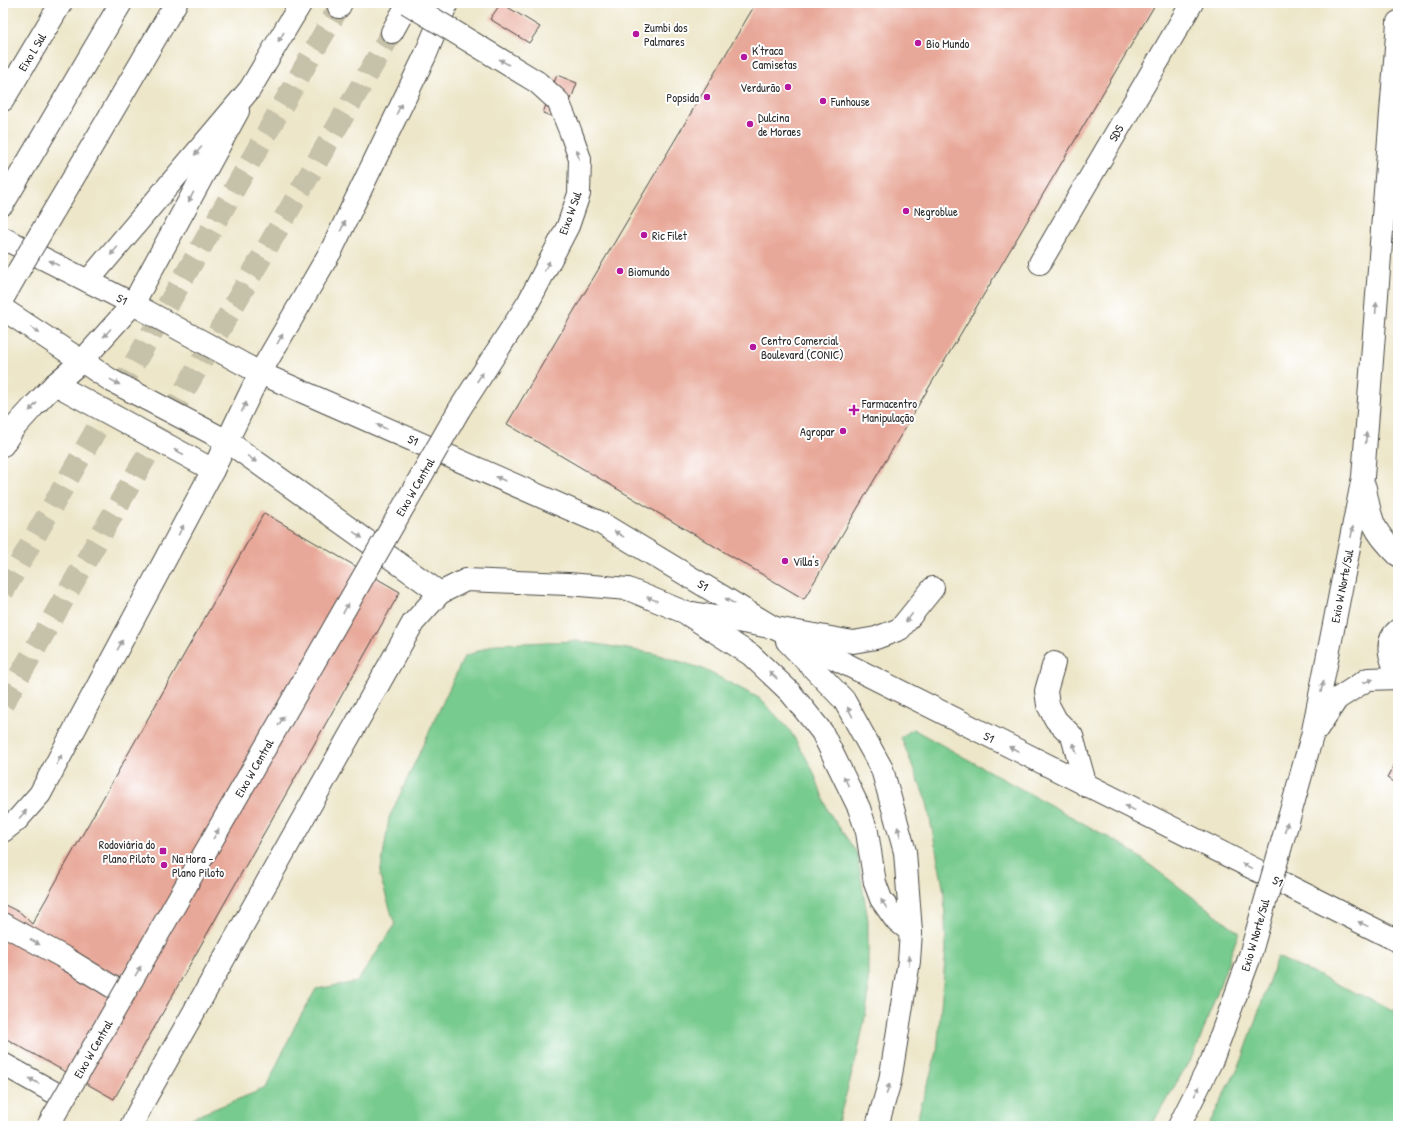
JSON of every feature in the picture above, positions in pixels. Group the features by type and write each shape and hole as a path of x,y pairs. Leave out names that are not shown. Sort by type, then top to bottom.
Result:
{"main road":[{"name":"Eixo L Sul","path":"3,100 61,3"},
{"path":"3,204 121,3"},
{"path":"3,298 176,3"},
{"path":"3,445 13,429 56,384 82,361 133,304 250,89 301,3"},
{"path":"392,32 408,3"},
{"name":"Eixo W Sul","path":"408,3 537,82 558,101 580,159 579,194 568,226 528,303 459,410"},
{"path":"3,831 17,820 40,794 213,470 260,373 332,249 425,56 447,3"},
{"name":"SDS","path":"1040,263 1192,3"},
{"name":"Exio W Norte/Sul","path":"1179,1126 1212,1060 1249,959 1312,736 1363,477 1398,22"},
{"path":"88,281 250,89"},
{"name":"S1","path":"3,238 133,304 260,373 599,522 776,629 1086,786 1398,941"},
{"path":"3,309 112,381 227,441 440,593"},
{"path":"56,384 213,470"},
{"name":"Eixo W Central","path":"48,1126 459,410"},
{"path":"1363,477 1370,516 1381,538 1398,555"},
{"path":"132,1126 146,1097 412,623 440,593 466,580 568,584 628,589 684,612 751,655 790,692 822,732 859,808 867,832 875,883 881,899 895,919 911,932"},
{"path":"684,612 853,642 876,638 900,629 933,588"},
{"path":"776,629 844,700 882,769 905,852 911,932 909,961 890,1081 877,1126"},
{"path":"1312,736 1337,700 1368,679 1398,676 1390,658 1390,645 1398,630"},
{"path":"1054,664 1046,691 1048,705 1056,720 1072,736 1086,786"},
{"path":"3,924 67,959 124,994"},
{"path":"3,1064 64,1098"}],"green space":[{"path":"577,641 652,653 701,668 759,698 789,729 812,768 828,811 857,853 868,920 868,1001 858,1052 837,1126 180,1126 182,1122 266,1088 295,1026 316,989 357,982 395,925 380,876 389,818 464,657 495,644"},
{"path":"913,729 1126,847 1239,932 1197,1048 1151,1126 915,1126 937,1052 946,949 944,892 927,803 901,737"},
{"path":"1277,957 1398,1012 1398,1126 1208,1126 1242,1060"}],"building":[{"path":"501,3 540,27 529,43 490,19"},
{"name":"Centro Comercial Boulevard (CONIC)","path":"756,3 1156,3 804,599 507,424"},
{"path":"557,75 577,83 563,121 543,113"},
{"name":"Rodoviária do Plano Piloto","path":"264,513 400,592 114,1099 3,1037 3,904 21,913 32,924"},
{"path":"1398,758 1398,785 1387,778"}],"tunnel":[{"path":"3,592 339,7"},
{"path":"3,704 392,32"}],"place":[{"name":"Zumbi dos Palmares","path":"636,34"},
{"name":"Bio Mundo","path":"918,43"},
{"name":"K'traca Camisetas","path":"744,57"},
{"name":"Verdurão","path":"788,87"},
{"name":"Popsida","path":"707,97"},
{"name":"Funhouse","path":"823,101"},
{"name":"Dulcina de Moraes","path":"750,124"},
{"name":"Negroblue","path":"906,211"},
{"name":"Ric Filet","path":"644,235"},
{"name":"Biomundo","path":"620,271"},
{"name":"Centro Comercial Boulevard (CONIC)","path":"753,347"},
{"name":"Farmacentro Manipulação","path":"854,410"},
{"name":"Agropar","path":"843,431"},
{"name":"Villa's","path":"785,561"},
{"name":"Rodoviária do Plano Piloto","path":"163,851"},
{"name":"Na Hora - Plano Piloto","path":"164,865"}]}
